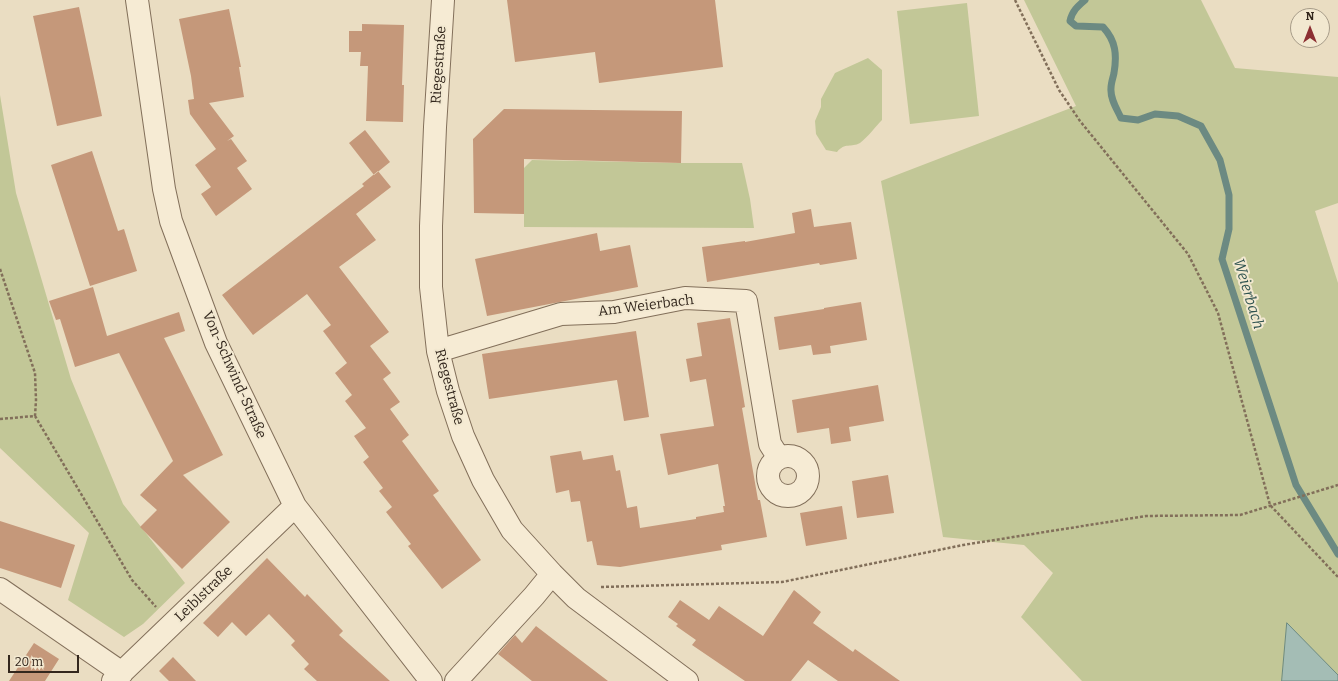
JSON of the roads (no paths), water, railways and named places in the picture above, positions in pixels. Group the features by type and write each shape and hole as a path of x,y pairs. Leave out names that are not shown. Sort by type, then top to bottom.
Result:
{"street":[{"name":"Von-Schwind-Straße","path":"137,0 164,188 171,222 216,344 295,506 431,681"},
{"name":"Riegestraße","path":"444,0 431,226 431,287 438,351 448,391 463,436 483,480 512,530 552,574 576,598 687,681"},
{"name":"Am Weierbach","path":"438,351 561,314 614,312 685,298 746,301 770,444 778,458"},
{"name":"Leiblstraße","path":"118,677 295,506"},
{"path":"456,681 534,596 552,574"},
{"path":"0,589 118,677"}],"water":[{"path":"1287,623 1338,675 1338,681 1282,681"}],"waterway":[{"name":"Weierbach","path":"1085,0 1074,12 1070,21 1076,26 1103,27 1111,38 1115,54 1111,92 1114,104 1121,118 1138,120 1155,114 1178,116 1201,126 1220,160 1229,195 1229,229 1222,259 1296,485 1338,554"}]}
